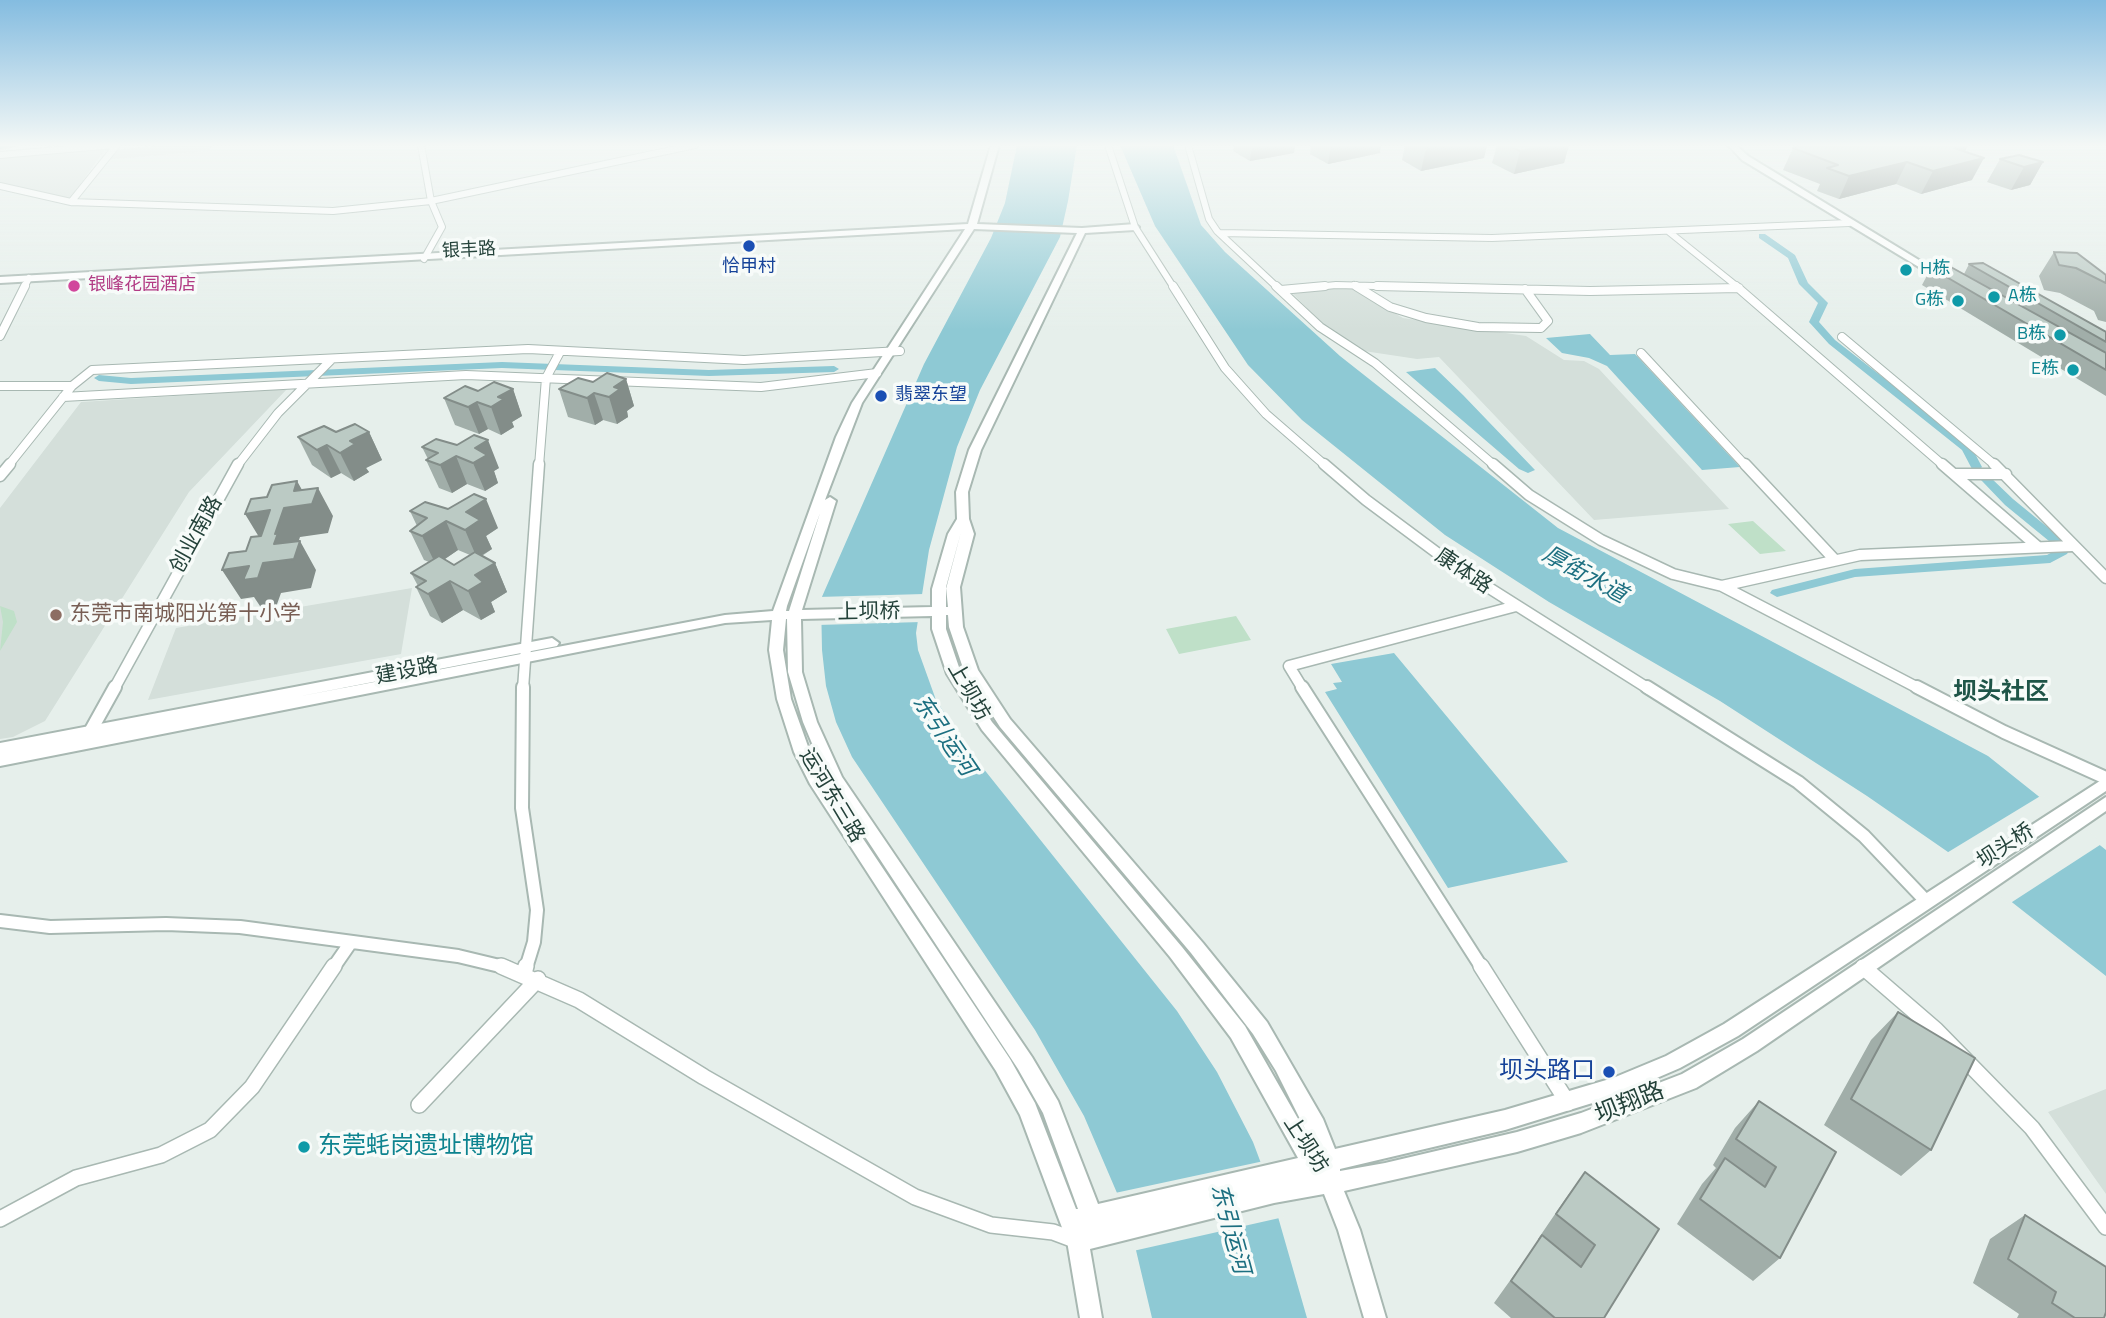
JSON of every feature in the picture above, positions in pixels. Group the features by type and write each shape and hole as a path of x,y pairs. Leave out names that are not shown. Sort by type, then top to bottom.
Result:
{"street":[{"path":"202,207 333,211 377,207"},
{"path":"426,256 442,227 433,207"},
{"name":"运河东三路","path":"974,226 979,207"},
{"name":"运河东三路","path":"787,611 866,403 974,226 981,207"},
{"name":"康体路","path":"1128,207 1135,227 1225,368 1254,402 1384,515 1516,606 1798,782 1871,843 1924,900"},
{"path":"1206,207 1209,219 1220,233 1320,327 1375,363 1529,495 1601,540 1673,574 1722,586 2004,732 2106,780"},
{"path":"1823,207 1954,285"},
{"path":"1220,233 1492,238 1849,223"},
{"name":"银丰路","path":"0,277 29,278 974,226 1082,231 1135,227"},
{"name":"上坝坊","path":"1082,231 975,450 962,492 963,519 954,534 939,589 940,607 987,697 1260,1028 1316,1126 1320,1161 1349,1230 1376,1318"},
{"path":"1668,231 1739,288 2038,547"},
{"name":"银丰路","path":"0,277 426,256"},
{"path":"0,336 29,278"},
{"path":"1281,290 1354,285 1590,291 1739,288"},
{"path":"1354,285 1390,307 1426,318 1478,327 1541,328 1548,321 1525,289"},
{"path":"1842,337 2006,474 2106,578"},
{"path":"0,476 72,386 92,370 330,362 528,349 559,355 744,360 895,352"},
{"name":"运河东三路","path":"895,352 857,403 842,437 787,611 795,672 821,751 835,779 1026,1063 1051,1108 1078,1229 1091,1318"},
{"path":"1641,354 1834,559"},
{"path":"419,1105 531,976 537,909 522,808 524,654 548,374 559,355"},
{"name":"创业南路","path":"90,732 229,476 252,443 330,362"},
{"path":"63,397 310,381 466,375 548,374 761,387 877,373"},
{"path":"0,386 72,386"},
{"path":"1954,474 2006,474"},
{"path":"1722,586 1834,559 2072,545"},
{"path":"1516,606 1289,666 1568,1103"},
{"name":"上坝桥","path":"814,610 940,607"},
{"name":"建设路","path":"0,748 725,619 814,610"},
{"name":"建设路","path":"0,760 524,654"},
{"name":"坝头桥","path":"1924,900 2106,780"},
{"name":"坝头桥","path":"1942,912 2105,804"},
{"name":"坝翔路","path":"1271,1183 1320,1161 1568,1103 1673,1062 1731,1030 1924,900"},
{"name":"坝翔路","path":"1271,1183 1330,1183 1517,1142 1628,1106 1689,1081 1751,1045 1942,912"},
{"path":"0,921 50,927 166,924 240,927 458,956 531,976 915,1197 991,1225 1078,1229 1271,1183"},
{"path":"0,1219 76,1178 161,1155 210,1130 252,1087 351,942"},
{"path":"1863,967 1936,1030 2032,1128 2106,1227"}],"shaded area":[{"path":"1350,288 1403,318 1526,336 1564,360 1584,361 1599,369 1729,509 1594,520 1439,357 1417,359 1364,351 1326,327 1290,291"},
{"name":"东莞市南城阳光第十小学","path":"287,389 189,492 45,721 13,737 0,739 0,508 81,402"},
{"path":"412,588 401,654 148,700 176,628"},
{"path":"2106,1089 2106,1194 2048,1112"}],"green space":[{"path":"1753,521 1786,551 1760,554 1728,524"},
{"path":"0,606 14,611 17,622 0,651 3,622"},
{"path":"1236,616 1251,640 1179,654 1166,629"}],"water":[{"name":"东引运河","path":"1004,207 1067,207 1060,237 980,390 957,447 929,550 916,633 918,650 936,700 967,748 1177,1011 1217,1072 1253,1142 1268,1182 1307,1318 1152,1318 1135,1246 1120,1200 1084,1116 1035,1030 852,757 836,722 826,686 821,599 924,364 991,238"},
{"name":"厚街水道","path":"1147,207 1195,207 1201,225 1225,252 1340,356 1558,528 1988,756 2106,850 2106,976 1948,852 1867,796 1720,701 1549,602 1445,535 1302,420 1248,365 1155,226"},
{"path":"1590,334 1610,355 1635,354 1740,467 1702,470 1607,366 1589,358 1562,353 1546,338"},
{"path":"1435,368 1535,470 1528,473 1519,469 1406,372"},
{"path":"1394,653 1568,862 1448,888 1325,692 1337,689 1333,683 1342,682 1331,664"}],"pier":[{"path":"924,594 921,622 817,625 818,597"},
{"path":"2042,795 2103,843 2009,904 1945,854"},
{"path":"1264,1161 1284,1217 1133,1251 1115,1193"}],"building":[{"path":"2054,252 2077,253 2106,275 2106,283 2076,268 2059,265"},
{"path":"1983,263 2106,332 2106,342 1969,264"},
{"path":"1949,266 2106,353 2106,370 1931,268"},
{"path":"607,373 626,379 614,387 620,389 609,397 594,393 587,398 559,389 578,378 593,382"},
{"path":"494,382 513,389 498,397 504,399 491,407 477,402 468,407 444,398 465,386 478,391"},
{"path":"355,424 369,432 350,441 355,444 340,453 327,445 317,450 298,437 324,426 336,432"},
{"path":"474,435 488,440 475,448 487,455 473,463 456,456 440,465 426,460 438,453 422,447 436,439 457,445"},
{"path":"297,481 294,491 318,488 312,504 284,508 275,534 278,533 274,544 300,541 294,559 263,563 258,578 243,580 249,566 222,570 229,553 246,551 251,537 261,536 270,510 245,514 251,499 267,497 272,485"},
{"path":"474,494 486,499 466,512 480,520 465,530 446,521 422,536 410,531 427,518 410,511 425,502 448,509"},
{"path":"475,552 495,563 475,575 483,582 468,591 450,581 428,594 416,587 426,581 411,573 439,556 454,565"},
{"path":"1898,1012 1975,1058 1931,1150 1851,1099"},
{"path":"1759,1101 1836,1152 1780,1258 1700,1199 1725,1158 1765,1187 1776,1167 1736,1139"},
{"path":"1585,1172 1659,1229 1604,1318 1555,1318 1511,1281 1542,1235 1581,1267 1595,1245 1556,1214"},
{"path":"2025,1215 2106,1267 2104,1318 2075,1318 2052,1303 2056,1292 2008,1259"}],"waterway":[{"path":"1762,236 1792,257 1804,284 1823,303 1814,322 1832,342 1967,448 1976,467"},
{"path":"99,378 131,381 502,365 709,373 834,369"},
{"path":"1777,593 1855,573 2050,559 2063,551 2053,538 1986,479"}],"place":[{"name":"恰甲村","path":"749,246"},
{"name":"H栋","path":"1906,270"},
{"name":"银峰花园酒店","path":"74,286"},
{"name":"A栋","path":"1994,297"},
{"name":"G栋","path":"1958,301"},
{"name":"B栋","path":"2060,335"},
{"name":"E栋","path":"2073,370"},
{"name":"翡翠东望","path":"881,396"},
{"name":"东莞市南城阳光第十小学","path":"56,615"},
{"name":"坝头路口","path":"1609,1072"},
{"name":"东莞蚝岗遗址博物馆","path":"304,1147"}],"district":[{"name":"坝头社区","path":"2001,693"}]}
